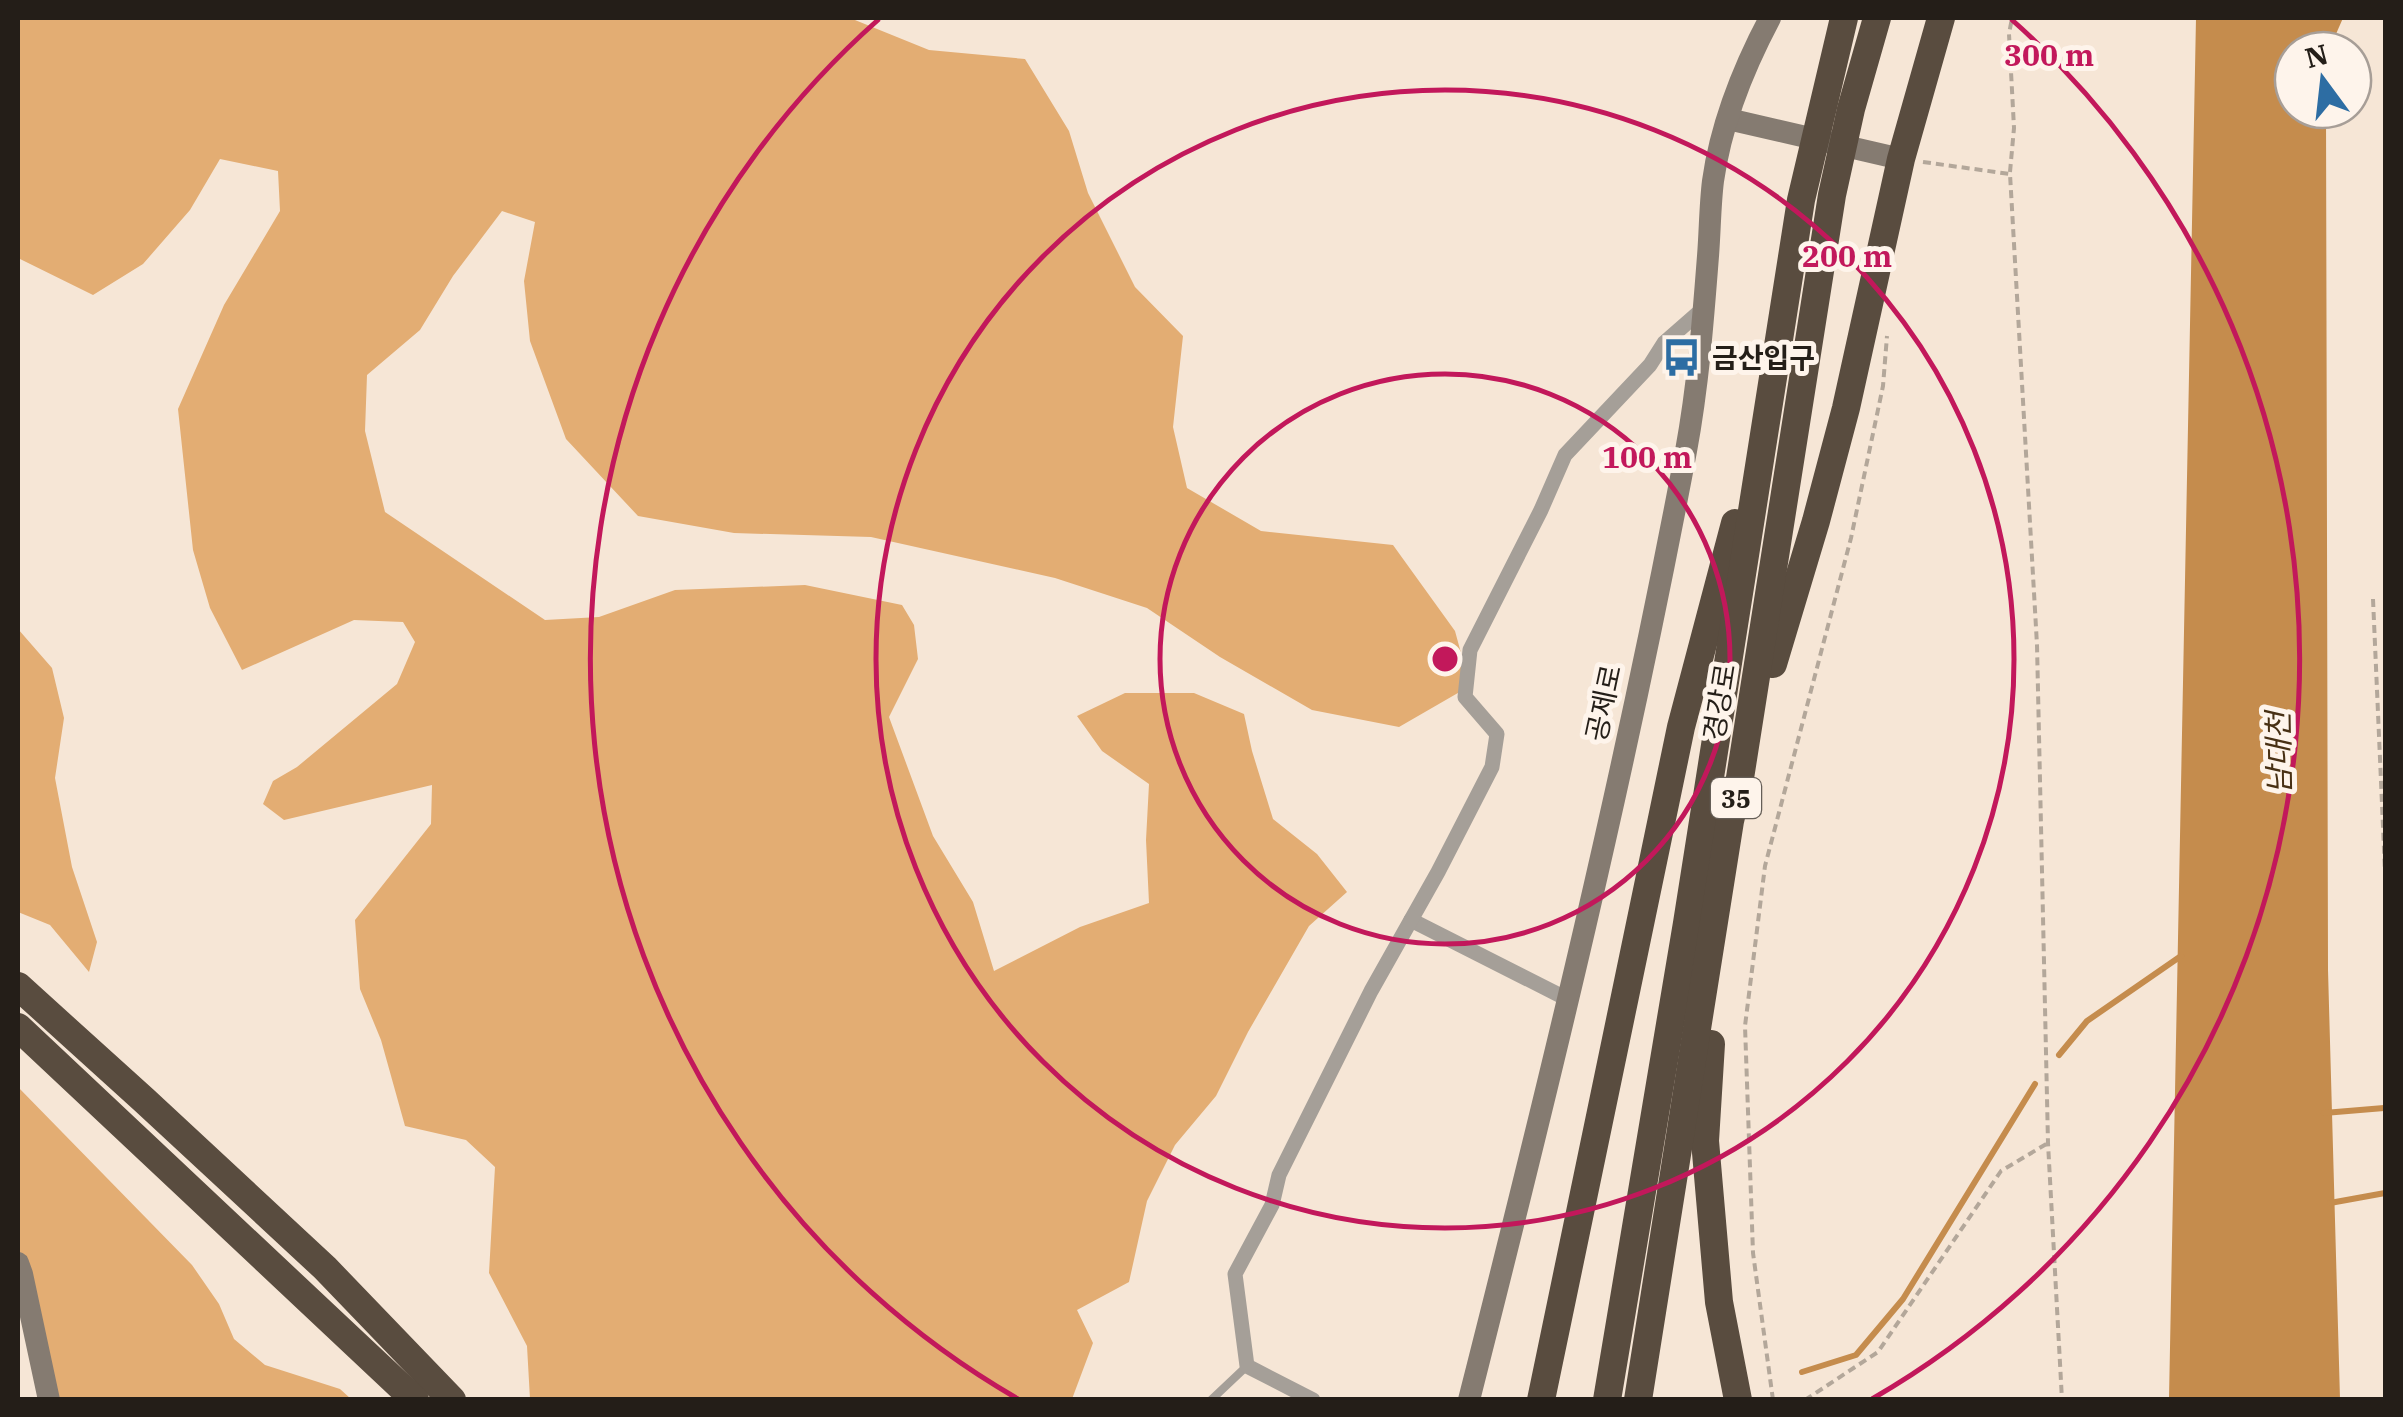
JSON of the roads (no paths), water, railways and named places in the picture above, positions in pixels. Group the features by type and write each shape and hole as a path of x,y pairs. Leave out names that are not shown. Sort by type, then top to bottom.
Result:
{"highway":[{"name":"경강로","path":"1608,1400 1802,200 1844,18"},
{"name":"경강로","path":"1638,1400 1832,196 1877,18"},
{"path":"1740,778 1846,408 1901,159 1941,18"},
{"path":"1541,1400 1681,727 1774,371"},
{"path":"1730,821 1705,1141 1719,1302 1738,1400"},
{"path":"18,986 325,1268 452,1400"},
{"path":"18,1027 415,1400"}],"street":[{"name":"공제로","path":"1470,1400 1569,1000 1686,450 1698,377 1714,179 1728,119 1754,48 1770,18"},
{"path":"1728,119 1901,159"},
{"path":"1314,1400 1247,1366 1235,1274 1272,1205 1279,1175 1492,767 1497,734 1465,697 1470,650 1565,455 1650,364 1664,343 1704,308"},
{"path":"1411,920 1569,1000"},
{"path":"18,1263 49,1400"}],"lane":[{"path":"1210,1400 1247,1366"}],"water":[{"name":"남대천","path":"2196,18 2343,18 2338,30 2273,30 2273,130 2326,130 2328,970 2340,1399 2169,1399"}],"waterway":[{"path":"2059,1055 2087,1021 2181,956"},
{"path":"1802,1372 1856,1355 1903,1299 2035,1084"},
{"path":"2324,1113 2384,1108"},
{"path":"2330,1203 2385,1193"}],"place":[{"name":"금산입구","path":"1682,357"}]}
